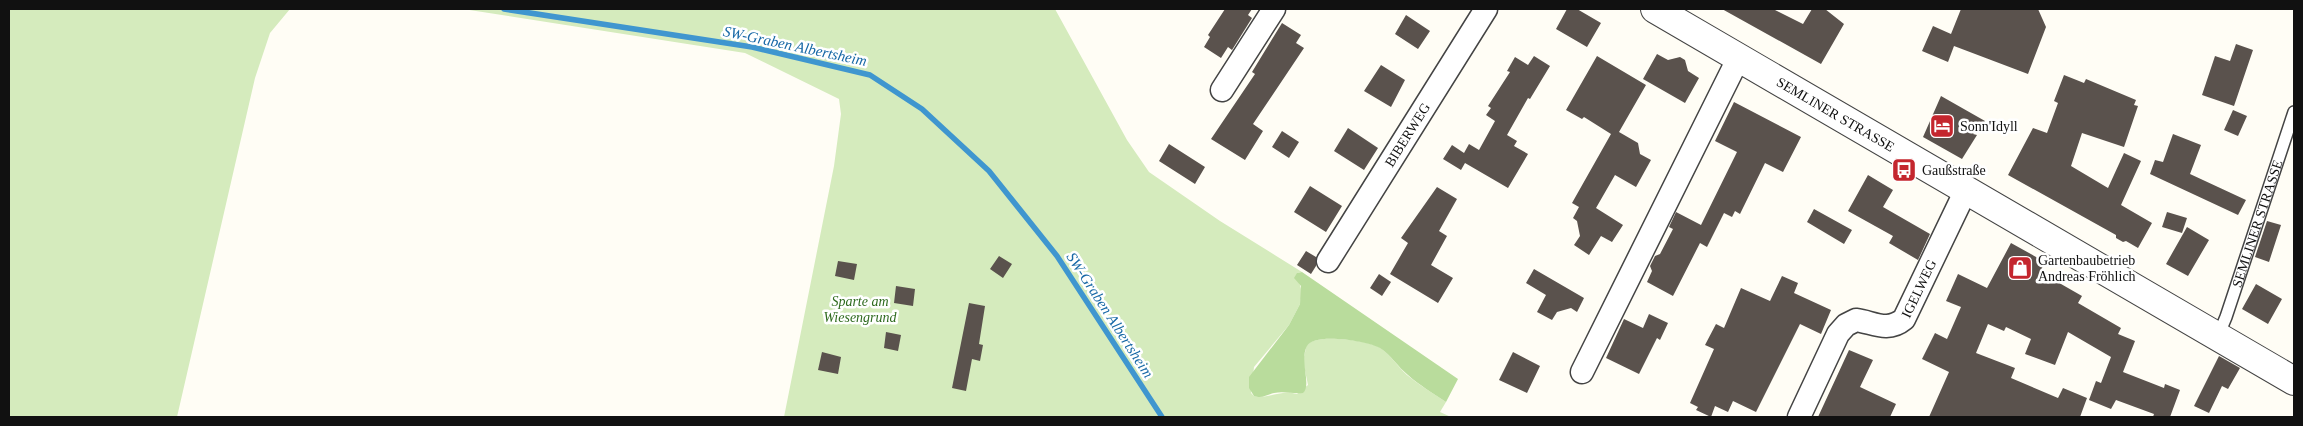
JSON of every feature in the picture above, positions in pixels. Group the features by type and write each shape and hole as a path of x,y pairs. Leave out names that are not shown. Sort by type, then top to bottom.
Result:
{"street":[{"path":"1222,90 1274,9"},
{"name":"BIBERWEG","path":"1328,261 1486,9"},
{"name":"SEMLINER STRASSE","path":"1654,9 2294,381"},
{"path":"1582,372 1739,57"},
{"name":"IGELWEG","path":"1798,417 1838,334 1846,325 1856,320 1884,327 1904,319 1966,190"}],"lane":[{"name":"SEMLINER STRASSE","path":"2218,336 2294,112"}],"green space":[{"path":"9,9 290,9 270,33 255,78 177,417 9,417"},
{"name":"Sparte am Wiesengrund","path":"463,9 1055,9 1127,140 1149,172 1220,221 1302,272 1297,273 1302,293 1300,304 1289,325 1254,367 1251,393 1259,397 1285,393 1297,394 1308,385 1303,361 1307,344 1321,339 1354,340 1373,344 1383,350 1407,375 1446,402 1440,412 1451,417 784,417 834,166 841,114 839,99 745,53"},
{"path":"1302,272 1458,379 1446,402 1412,379 1380,348 1374,345 1342,339 1319,339 1307,346 1304,359 1306,384 1303,393 1278,392 1262,397 1254,396 1249,388 1249,377 1289,325 1300,304 1301,286 1294,278 1297,273"}],"building":[{"path":"1225,9 1252,9 1248,15 1252,18 1232,50 1228,47 1221,58 1204,47 1210,37 1208,35"},
{"path":"1567,9 1577,9 1601,23 1587,47 1556,29"},
{"path":"1722,9 1773,9 1803,24 1812,9 1825,9 1844,24 1821,64"},
{"path":"1961,9 2038,9 2046,27 2028,74 1954,46 1948,62 1922,51 1933,26 1951,34"},
{"path":"1406,15 1430,31 1418,49 1395,34"},
{"path":"1282,23 1301,35 1296,43 1304,48 1253,124 1263,131 1245,160 1211,139 1255,74 1252,72"},
{"path":"2236,44 2253,50 2234,106 2202,95 2215,56 2230,61"},
{"path":"1657,54 1668,60 1680,57 1685,60 1688,71 1699,78 1685,103 1643,79"},
{"path":"1534,56 1550,66 1530,99 1528,98 1507,135 1517,141 1514,146 1528,154 1508,188 1465,163 1461,170 1443,159 1452,145 1464,153 1469,144 1479,150 1495,121 1486,115 1491,108 1488,106 1510,72 1507,71 1515,57 1528,65"},
{"path":"1597,56 1646,85 1619,132 1638,143 1640,154 1651,160 1636,187 1615,175 1596,208 1623,225 1612,242 1601,236 1589,255 1574,245 1580,236 1577,221 1573,218 1579,207 1572,203 1611,134 1584,117 1582,119 1566,110"},
{"path":"1381,65 1405,80 1391,107 1364,91"},
{"path":"2064,75 2084,83 2086,79 2136,100 2134,105 2138,106 2124,147 2082,133 2071,166 2108,188 2124,153 2141,161 2121,205 2152,223 2138,248 2126,241 2123,242 2116,238 2116,235 2008,175 2033,128 2047,133 2058,103 2054,101"},
{"path":"1941,96 1985,121 1973,134 1977,135 1962,159 1923,137"},
{"path":"1734,102 1801,137 1783,172 1765,163 1740,214 1735,211 1732,217 1724,213 1707,247 1700,243 1673,296 1647,282 1652,271 1650,266 1655,256 1660,254 1673,229 1669,227 1676,212 1701,225 1737,152 1715,141"},
{"path":"2233,110 2247,116 2238,136 2224,130"},
{"path":"1348,128 1378,148 1364,170 1334,151"},
{"path":"1282,131 1299,142 1289,158 1272,147"},
{"path":"2173,134 2201,145 2190,174 2246,200 2238,215 2150,174 2155,160 2163,162"},
{"path":"1169,144 1205,167 1195,184 1159,161"},
{"path":"1868,175 1893,190 1883,207 1930,234 1918,260 1889,243 1893,236 1848,211"},
{"path":"1310,186 1342,206 1326,232 1294,212"},
{"path":"1437,187 1457,199 1439,231 1447,236 1431,265 1453,278 1438,303 1390,274 1408,243 1401,238"},
{"path":"1814,209 1852,230 1844,244 1807,222"},
{"path":"2167,212 2187,218 2182,233 2162,227"},
{"path":"2267,221 2281,225 2269,262 2255,257"},
{"path":"2187,227 2209,240 2188,276 2166,264"},
{"path":"2011,243 2045,262 2040,272 2082,296 2078,303 2121,328 2118,334 2135,341 2123,372 2164,388 2165,384 2180,390 2170,417 2153,417 2154,414 2116,400 2111,409 2089,400 2096,381 2101,383 2111,357 2068,332 2055,365 2025,354 2031,339 2006,327 2004,331 1988,324 1976,353 2015,368 2011,378 2058,398 2063,388 2087,398 2080,417 1929,417 1949,372 1922,359 1935,333 1947,339 1961,307 1946,301 1958,274 1987,288"},
{"path":"1306,251 1316,257 1316,266 1311,274 1297,265"},
{"path":"999,256 1012,264 1003,278 990,269"},
{"path":"838,261 857,264 854,280 835,276"},
{"path":"1534,269 1584,298 1577,312 1571,308 1557,312 1552,320 1537,312 1546,295 1526,283"},
{"path":"1379,274 1391,282 1382,296 1370,288"},
{"path":"1782,276 1798,283 1794,293 1831,310 1821,334 1800,324 1756,412 1733,401 1728,412 1715,406 1711,417 1696,410 1698,407 1690,403 1714,349 1705,345 1716,324 1724,328 1741,288 1770,301"},
{"path":"2256,284 2282,299 2268,324 2242,309"},
{"path":"896,286 915,289 913,306 894,303"},
{"path":"969,303 985,306 979,344 983,345 980,361 972,359 966,391 952,388"},
{"path":"1649,314 1668,323 1660,340 1657,338 1639,374 1606,358 1624,319 1643,328"},
{"path":"886,332 901,335 898,351 884,348"},
{"path":"1849,350 1873,360 1860,387 1896,404 1890,417 1818,417"},
{"path":"822,352 841,357 838,374 818,370"},
{"path":"1513,352 1540,366 1527,393 1499,380"},
{"path":"2219,356 2240,368 2228,389 2222,386 2209,413 2194,406"}],"waterway":[{"name":"SW-Graben Albertsheim","path":"504,9 752,47 870,75 922,109 989,171 1057,256 1162,417"}],"place":[{"name":"Sonn'Idyll","path":"1942,126"},
{"name":"Gaußstraße","path":"1904,170"},
{"name":"Gartenbaubetrieb Andreas Fröhlich","path":"2020,268"}]}
